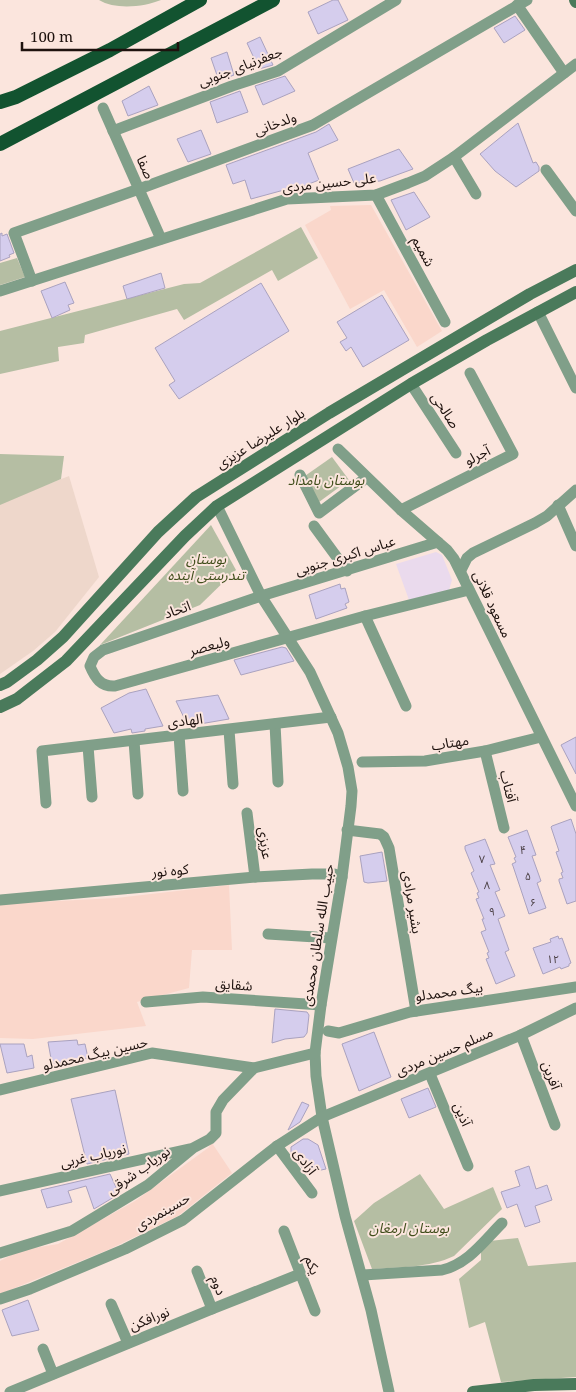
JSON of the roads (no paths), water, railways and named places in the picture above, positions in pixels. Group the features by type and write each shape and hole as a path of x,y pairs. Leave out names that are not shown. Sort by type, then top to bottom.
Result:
{"highway":[{"path":"0,102 16,97 110,50 200,0"},
{"path":"0,144 273,0"}],"main road":[{"name":"بلوار علیرضا عزیزی","path":"0,685 38,660 63,637 164,526 185,505 206,489 354,398 530,294 576,270"},
{"path":"0,706 17,699 52,673 78,650 185,536 217,506 412,384 576,292"},
{"path":"206,489 217,506"},
{"path":"101,594 116,609"},
{"path":"473,1392 534,1385 576,1384"},
{"path":"560,1392 576,1389"}],"street":[{"name":"جعفرنیای جنوبی","path":"113,131 278,70 396,0"},
{"path":"522,3 564,73"},
{"name":"ولدخانی","path":"32,281 14,233 313,124 522,3"},
{"name":"علی حسین مردی","path":"0,291 288,200 376,195 425,176 454,157 576,64"},
{"name":"صفا","path":"103,108 162,239"},
{"path":"454,157 476,194"},
{"path":"546,170 574,205"},
{"name":"شمیم","path":"376,195 445,322"},
{"path":"538,312 576,388"},
{"name":"آجرلو","path":"401,510 513,454 470,373"},
{"name":"صالحی","path":"412,384 456,453"},
{"name":"مسعود قلانی","path":"338,449 366,478 438,542 450,554 461,570 469,590 576,806"},
{"path":"300,475 319,513 366,478"},
{"path":"461,570 472,553 547,516 576,490"},
{"path":"558,505 576,546"},
{"name":"حبیب الله سلطان محمدی","path":"217,506 261,596 310,672 338,733 348,767 352,791 351,806 342,877 320,1005 316,1076 322,1117 389,1392"},
{"path":"314,526 347,570"},
{"name":"عباس اکبری جنوبی","path":"261,596 438,542"},
{"name":"ولیعصر","path":"103,650 94,657 90,666 98,681 109,686 115,686 365,616 469,590"},
{"name":"اتحاد","path":"103,650 261,596"},
{"path":"365,616 406,706"},
{"name":"الهادی","path":"46,803 42,751 330,717"},
{"path":"275,724 278,782"},
{"path":"229,730 233,784"},
{"path":"179,735 183,791"},
{"name":"مهتاب","path":"362,762 425,761 485,751 541,737"},
{"path":"134,740 138,794"},
{"path":"88,746 92,797"},
{"name":"آفتاب","path":"485,751 504,828"},
{"name":"عزیزی","path":"247,813 255,877"},
{"name":"بشیر مرادی","path":"347,830 380,834 384,837 389,848 416,1011"},
{"name":"کوه نور","path":"0,900 255,877 334,874 342,877"},
{"path":"268,934 331,938"},
{"name":"بیگ محمدلو","path":"328,1031 340,1032 416,1011 576,987"},
{"name":"شقایق","path":"146,1002 203,997 320,1005"},
{"name":"مسلم حسین مردی","path":"322,1117 521,1035 576,1008"},
{"name":"آفرین","path":"521,1035 555,1126"},
{"name":"حسین بیگ محمدلو","path":"0,1090 152,1053 254,1068 316,1053"},
{"name":"نوریاب شرقی","path":"0,1253 72,1231 148,1185 193,1148 216,1133 216,1112 223,1100 254,1068"},
{"name":"آذین","path":"430,1074 468,1166"},
{"name":"حسینمردی","path":"0,1299 30,1289 125,1249 183,1220 277,1146 322,1117"},
{"name":"آزادی","path":"277,1146 312,1193"},
{"name":"نوریاب غربی","path":"0,1191 193,1148"},
{"path":"362,1275 450,1268 466,1260 502,1223"},
{"name":"یکم","path":"284,1231 315,1310"},
{"name":"دوم","path":"197,1271 212,1309"},
{"name":"نورافکن","path":"10,1392 300,1274"},
{"path":"111,1304 128,1343"},
{"path":"43,1348 53,1374"}],"park label":[{"name":"بوستان بامداد","path":"326,479"},
{"name":"بوستان تندرستی آینده","path":"206,566"},
{"name":"بوستان ارمغان","path":"409,1227"}]}
